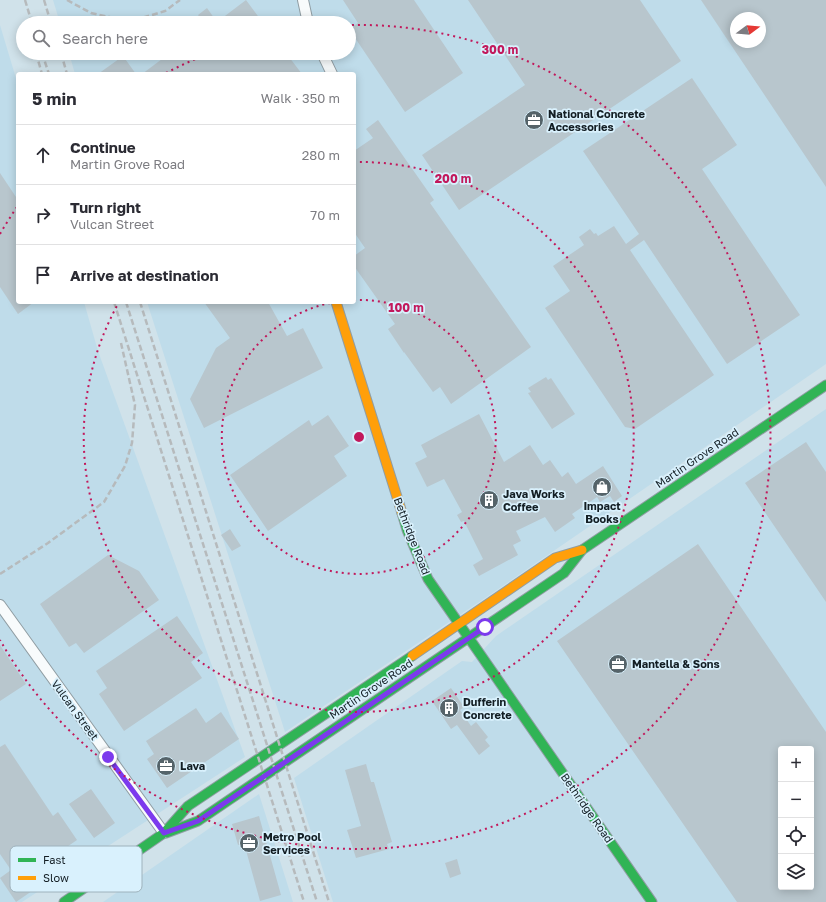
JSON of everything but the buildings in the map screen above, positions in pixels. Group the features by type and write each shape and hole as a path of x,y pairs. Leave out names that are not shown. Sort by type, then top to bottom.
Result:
{"main road":[{"name":"Bethridge Road","path":"337,304 407,530 428,579 470,637 652,902"},
{"name":"Martin Grove Road","path":"142,848 164,833 188,806 460,624 555,558 582,550 826,386"},
{"name":"Martin Grove Road","path":"164,833 198,821 470,637 564,573 582,550"},
{"name":"Martin Grove Road","path":"64,902 78,892"}],"street":[{"path":"303,0 306,16"},
{"path":"325,60 331,72"},
{"name":"Vulcan Street","path":"0,606 164,833"}],"shaded area":[{"path":"53,0 826,0 826,364 488,596 285,732 148,304 356,304 356,72 74,72 71,60 356,60 356,16 58,16"},
{"path":"0,25 16,78 16,304 85,304 98,351 245,757 108,846 10,846 10,892 37,892 22,902 0,902"},
{"path":"826,409 826,902 333,902 294,778 462,661 472,662 496,636"},
{"path":"259,794 293,902 103,902 117,892 142,892 142,875"}],"railway":[{"path":"25,0 30,16"},
{"path":"44,0 49,16"},
{"path":"67,0 91,13 104,16"},
{"path":"148,16 165,11 180,0"},
{"path":"38,60 41,72"},
{"path":"44,60 48,72"},
{"path":"63,60 66,72"},
{"path":"115,304 304,902"},
{"path":"127,304 317,902"},
{"path":"141,304 329,902"},
{"path":"0,574 48,543 104,502 125,466 132,443 135,405 121,343"}],"traffic: fast":[{"path":"582,550 826,385"},
{"path":"402,513 407,530 428,579 652,902"},
{"path":"166,833 198,821 564,573 582,550"},
{"path":"142,848 164,833 188,806 412,656"},
{"path":"64,902 78,892"}],"traffic: slow":[{"path":"337,304 402,513"},
{"path":"412,656 555,558 582,550"}],"place":[{"name":"National Concrete Accessories","path":"534,120"},
{"name":"Impact Books","path":"602,487"},
{"name":"Java Works Coffee","path":"489,500"},
{"name":"Mantella & Sons","path":"618,664"},
{"name":"Dufferin Concrete","path":"449,708"},
{"name":"Lava","path":"166,766"},
{"name":"Metro Pool Services","path":"249,843"}],"route":[{"path":"108,757 164,833 198,821 485,627"}]}
